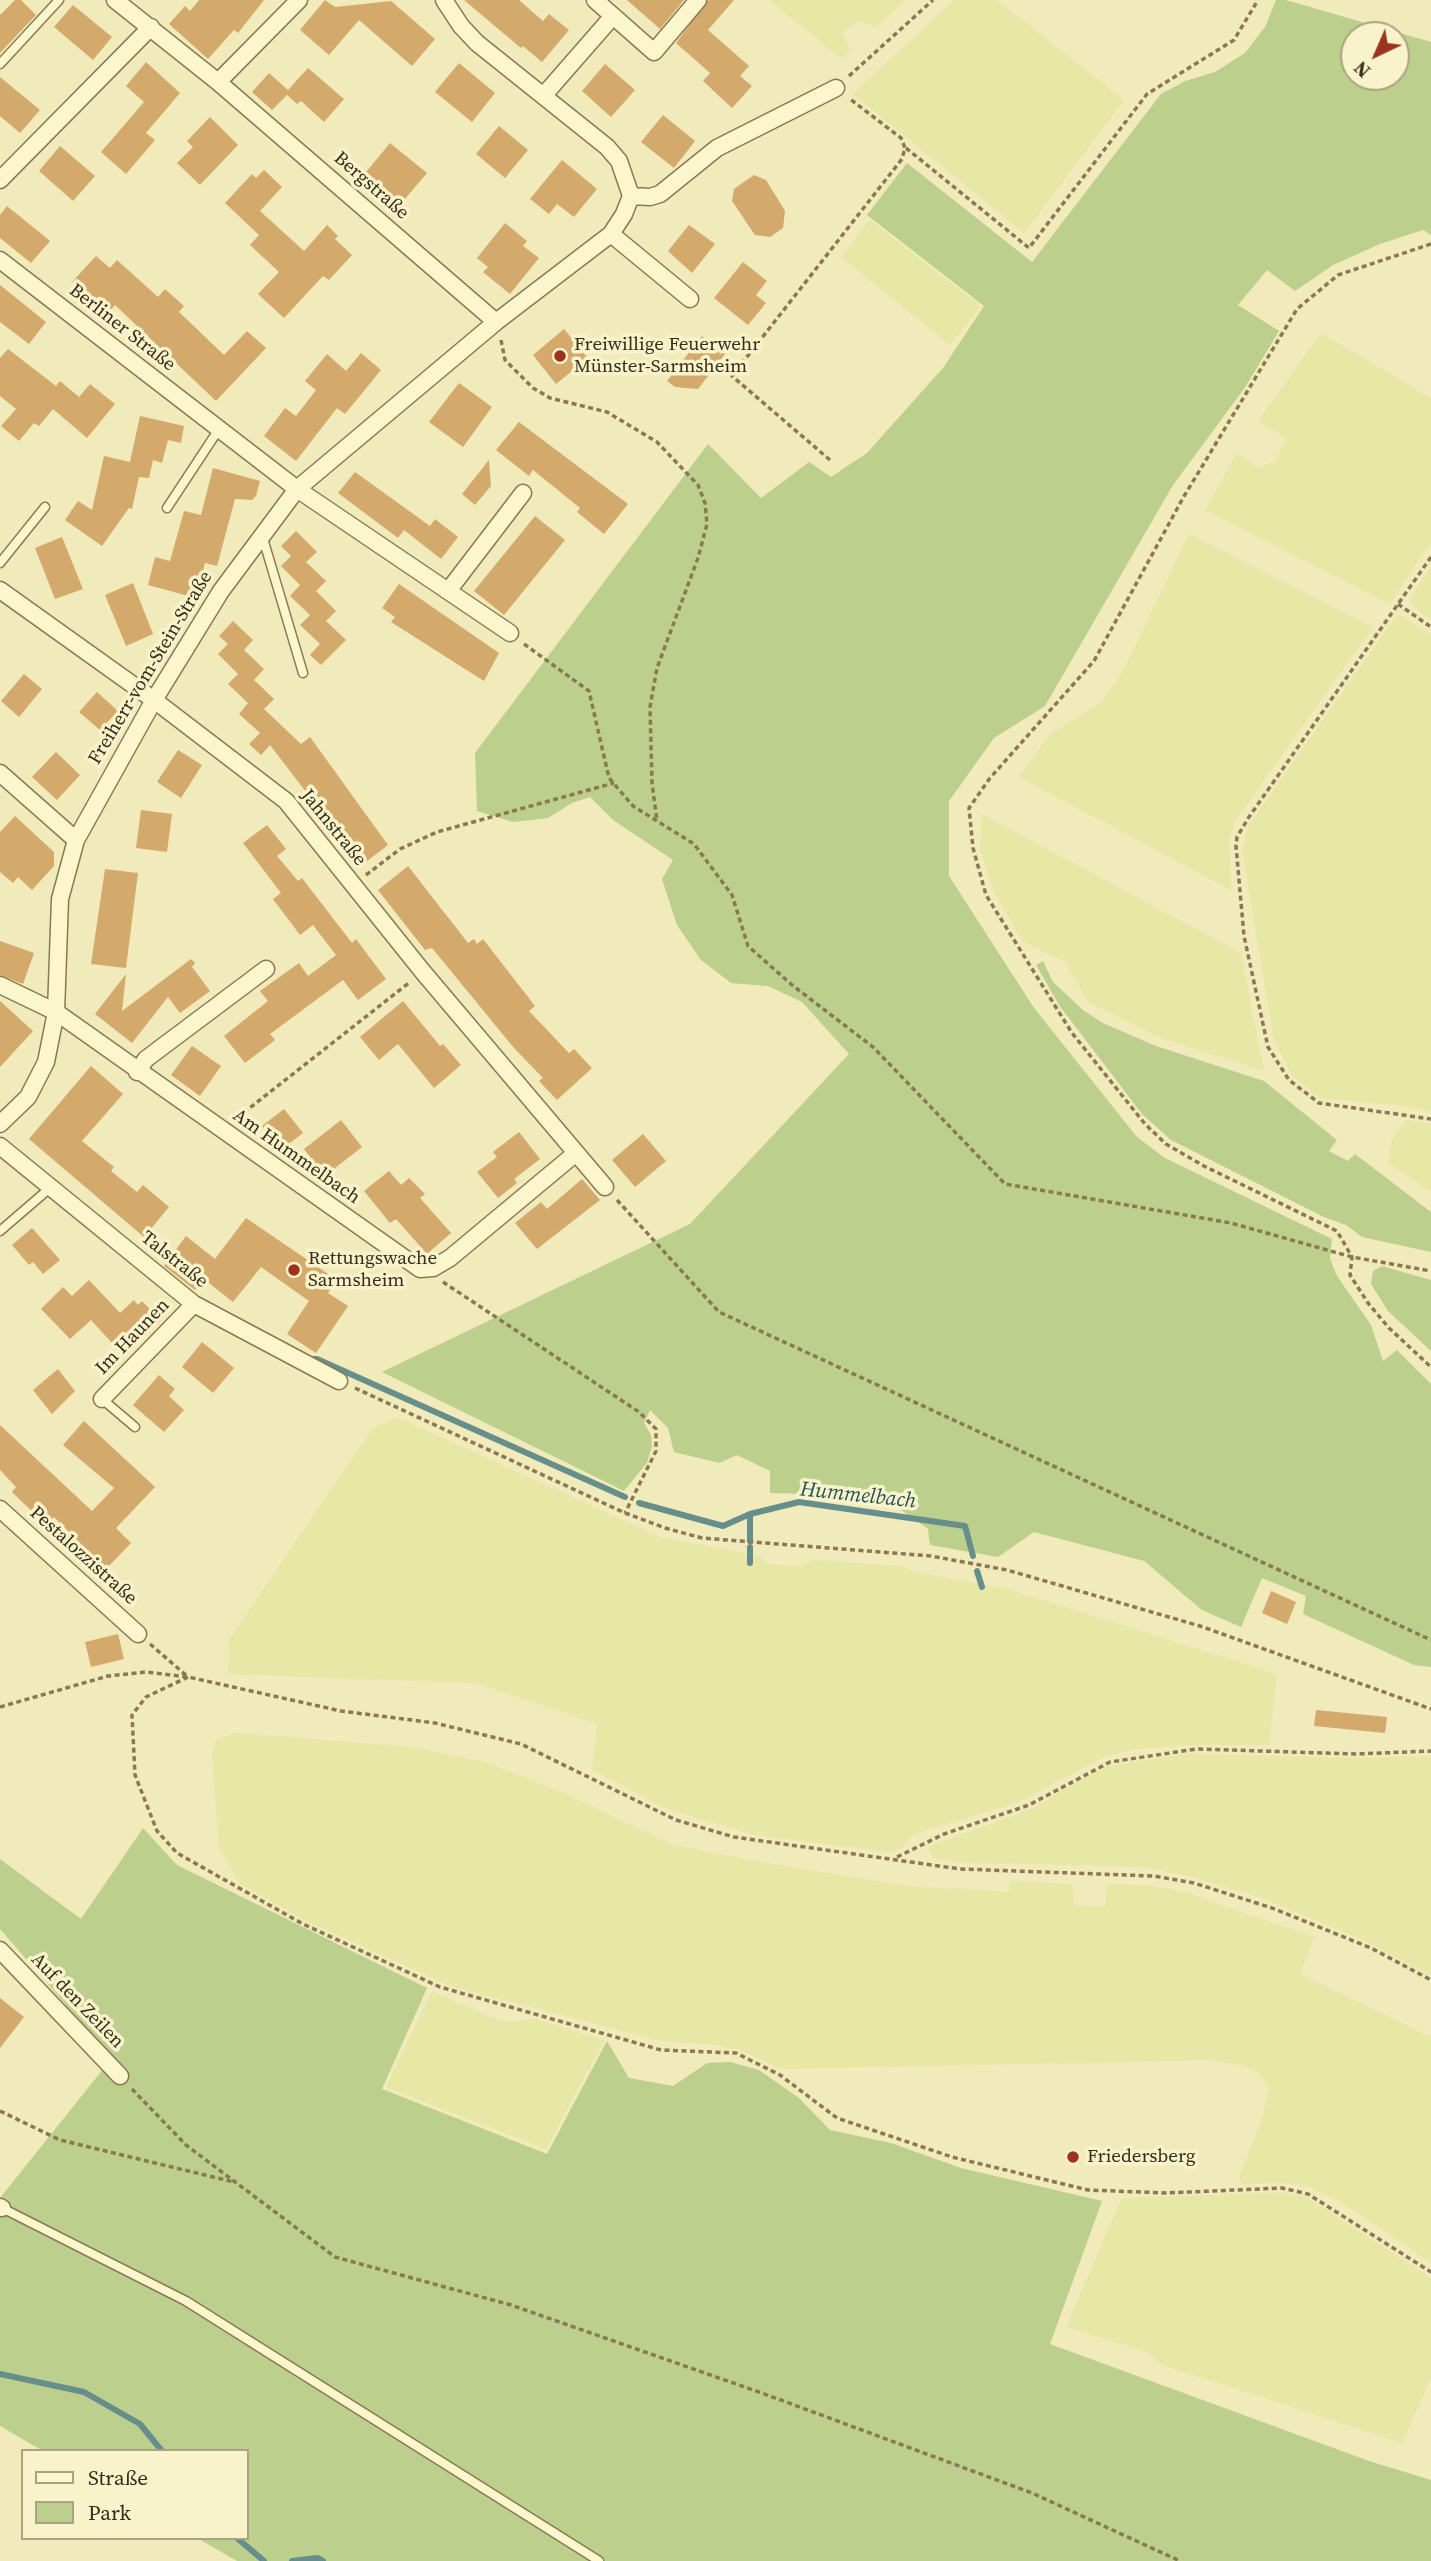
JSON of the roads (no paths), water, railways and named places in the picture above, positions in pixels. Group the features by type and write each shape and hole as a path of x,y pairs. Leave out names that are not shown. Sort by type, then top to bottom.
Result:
{"street":[{"name":"Bergstraße","path":"115,0 218,82 496,322"},
{"path":"218,82 299,0"},
{"path":"444,0 461,26 477,43 607,147 623,169 631,196 624,214 611,233 690,299"},
{"path":"596,0 654,52 698,0"},
{"path":"544,95 613,16"},
{"path":"0,180 151,27"},
{"path":"631,196 650,197 660,194 716,148 836,88"},
{"name":"Freiherr-vom-Stein-Straße","path":"0,1124 21,1106 42,1075 56,1012 60,899 76,840 154,701 221,591 297,489 496,322 611,233"},
{"name":"Berliner Straße","path":"0,260 297,489 510,633"},
{"path":"448,591 523,493"},
{"name":"Jahnstraße","path":"0,590 154,701 286,801 423,972 605,1187"},
{"path":"0,773 76,840"},
{"path":"137,1072 146,1059 266,969"},
{"name":"Am Hummelbach","path":"0,985 56,1012 137,1072 409,1264 420,1269 433,1268 450,1258 576,1153"},
{"name":"Talstraße","path":"0,1146 194,1304 339,1381"},
{"name":"Im Haunen","path":"102,1399 194,1304"},
{"name":"Pestalozzistraße","path":"0,1509 138,1634"},
{"name":"Auf den Zeilen","path":"1,1954 120,2076"}],"lane":[{"path":"0,64 59,0"},
{"path":"167,508 219,429"},
{"path":"0,563 45,506"},
{"path":"262,534 303,673"},
{"path":"0,1231 50,1188"},
{"name":"Im Haunen","path":"102,1399 135,1427"},
{"path":"1,2207 186,2301 599,2561"}],"waterway":[{"name":"Hummelbach","path":"307,1359 317,1359 625,1497"},
{"name":"Hummelbach","path":"639,1503 723,1526 750,1514 799,1502 965,1526 973,1556"},
{"path":"750,1514 750,1541"},
{"path":"750,1547 750,1563"},
{"name":"Hummelbach","path":"977,1571 982,1587"},
{"path":"0,2374 84,2392 140,2424 160,2449"},
{"path":"239,2540 264,2561"},
{"path":"292,2561 318,2558 323,2561"}],"place":[{"name":"Freiwillige Feuerwehr Münster-Sarmsheim","path":"560,356"},
{"name":"Rettungswache Sarmsheim","path":"294,1270"},
{"name":"Friedersberg","path":"1073,2157"}]}
